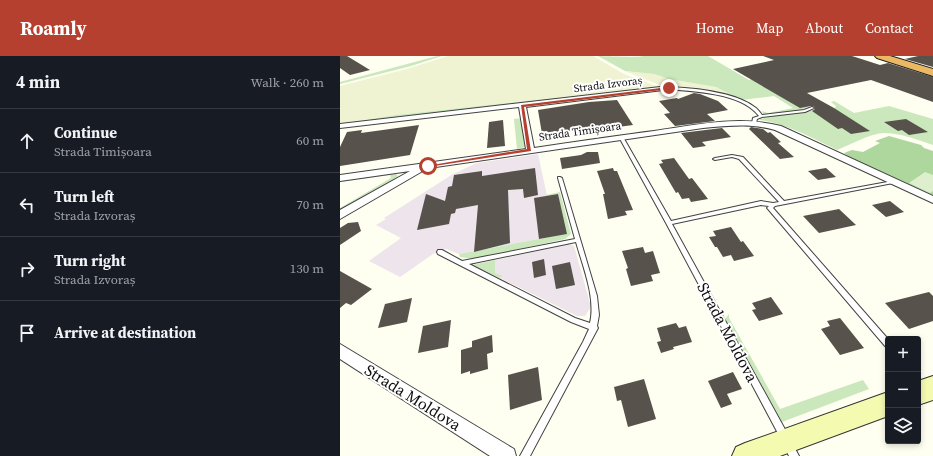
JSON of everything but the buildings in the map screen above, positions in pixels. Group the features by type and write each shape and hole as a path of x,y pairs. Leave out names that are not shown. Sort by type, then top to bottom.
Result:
{"highway":[{"path":"880,56 933,73"},
{"path":"891,56 933,70"}],"street":[{"name":"Strada Izvoraș","path":"340,126 669,88"},
{"path":"522,106 530,150"},
{"path":"754,122 791,133 933,200"},
{"name":"Strada Timișoara","path":"340,178 621,137 726,123 754,122"},
{"path":"340,215 382,189 428,166"},
{"name":"Strada Moldova","path":"340,350 507,456"},
{"path":"745,456 790,448 885,405"}],"lane":[{"name":"Strada Izvoraș","path":"669,88 686,89 733,98 755,109 761,116"},
{"path":"754,122 755,118 761,116 805,111 812,108"},
{"name":"Strada Moldova","path":"621,137 790,448"},
{"path":"715,159 732,156 741,158 783,203"},
{"path":"525,456 594,328 596,311 594,296 560,178"},
{"path":"669,223 760,203 774,205 893,182"},
{"path":"774,205 770,208 772,213 885,341"},
{"path":"462,263 578,240"},
{"path":"440,252 572,320 594,328"}],"shaded area":[{"path":"538,154 547,196 558,194 567,234 459,254 446,249 433,254 400,277 369,261 401,238 376,225 386,219 384,218 453,174 477,163"},
{"path":"569,244 574,246 591,307 585,316 577,316 500,278 503,276 495,273 495,260"}],"green space":[{"path":"437,56 442,56 411,66 340,84 340,82"},
{"path":"448,56 593,56 624,74 659,87 396,115 340,124 340,86 407,69"},
{"path":"598,56 708,56 749,80 752,79 809,106 800,110 763,114 762,111 768,113 793,108 774,96 741,100 717,94 728,93 716,87 669,79 654,74 625,71"},
{"path":"625,71 654,74 669,79 716,87 729,93 717,94 688,88 662,86"},
{"path":"659,87 340,125 396,115"},
{"path":"834,101 854,113 889,106 933,119 933,145 903,135 884,133 867,137 837,150 790,128 760,120 778,115 835,108 836,106 831,102"},
{"path":"522,118 525,147 517,149 514,119"},
{"path":"889,136 921,145 924,148 933,151 933,197 849,157 844,153 852,150 863,152 880,143 875,141"},
{"path":"925,172 933,175 933,191 930,193 909,183"},
{"path":"395,173 398,176 396,178 340,211 340,208 391,178 390,175 340,181"},
{"path":"560,192 571,234 565,239 473,259 460,257 459,254 566,234 558,194 546,195"},
{"path":"495,260 495,273 503,276 500,278 472,265"},
{"path":"729,314 729,318 780,409 863,380 869,389 782,422 725,319"}],"route":[{"path":"428,166 530,150 522,106 669,88"}]}
